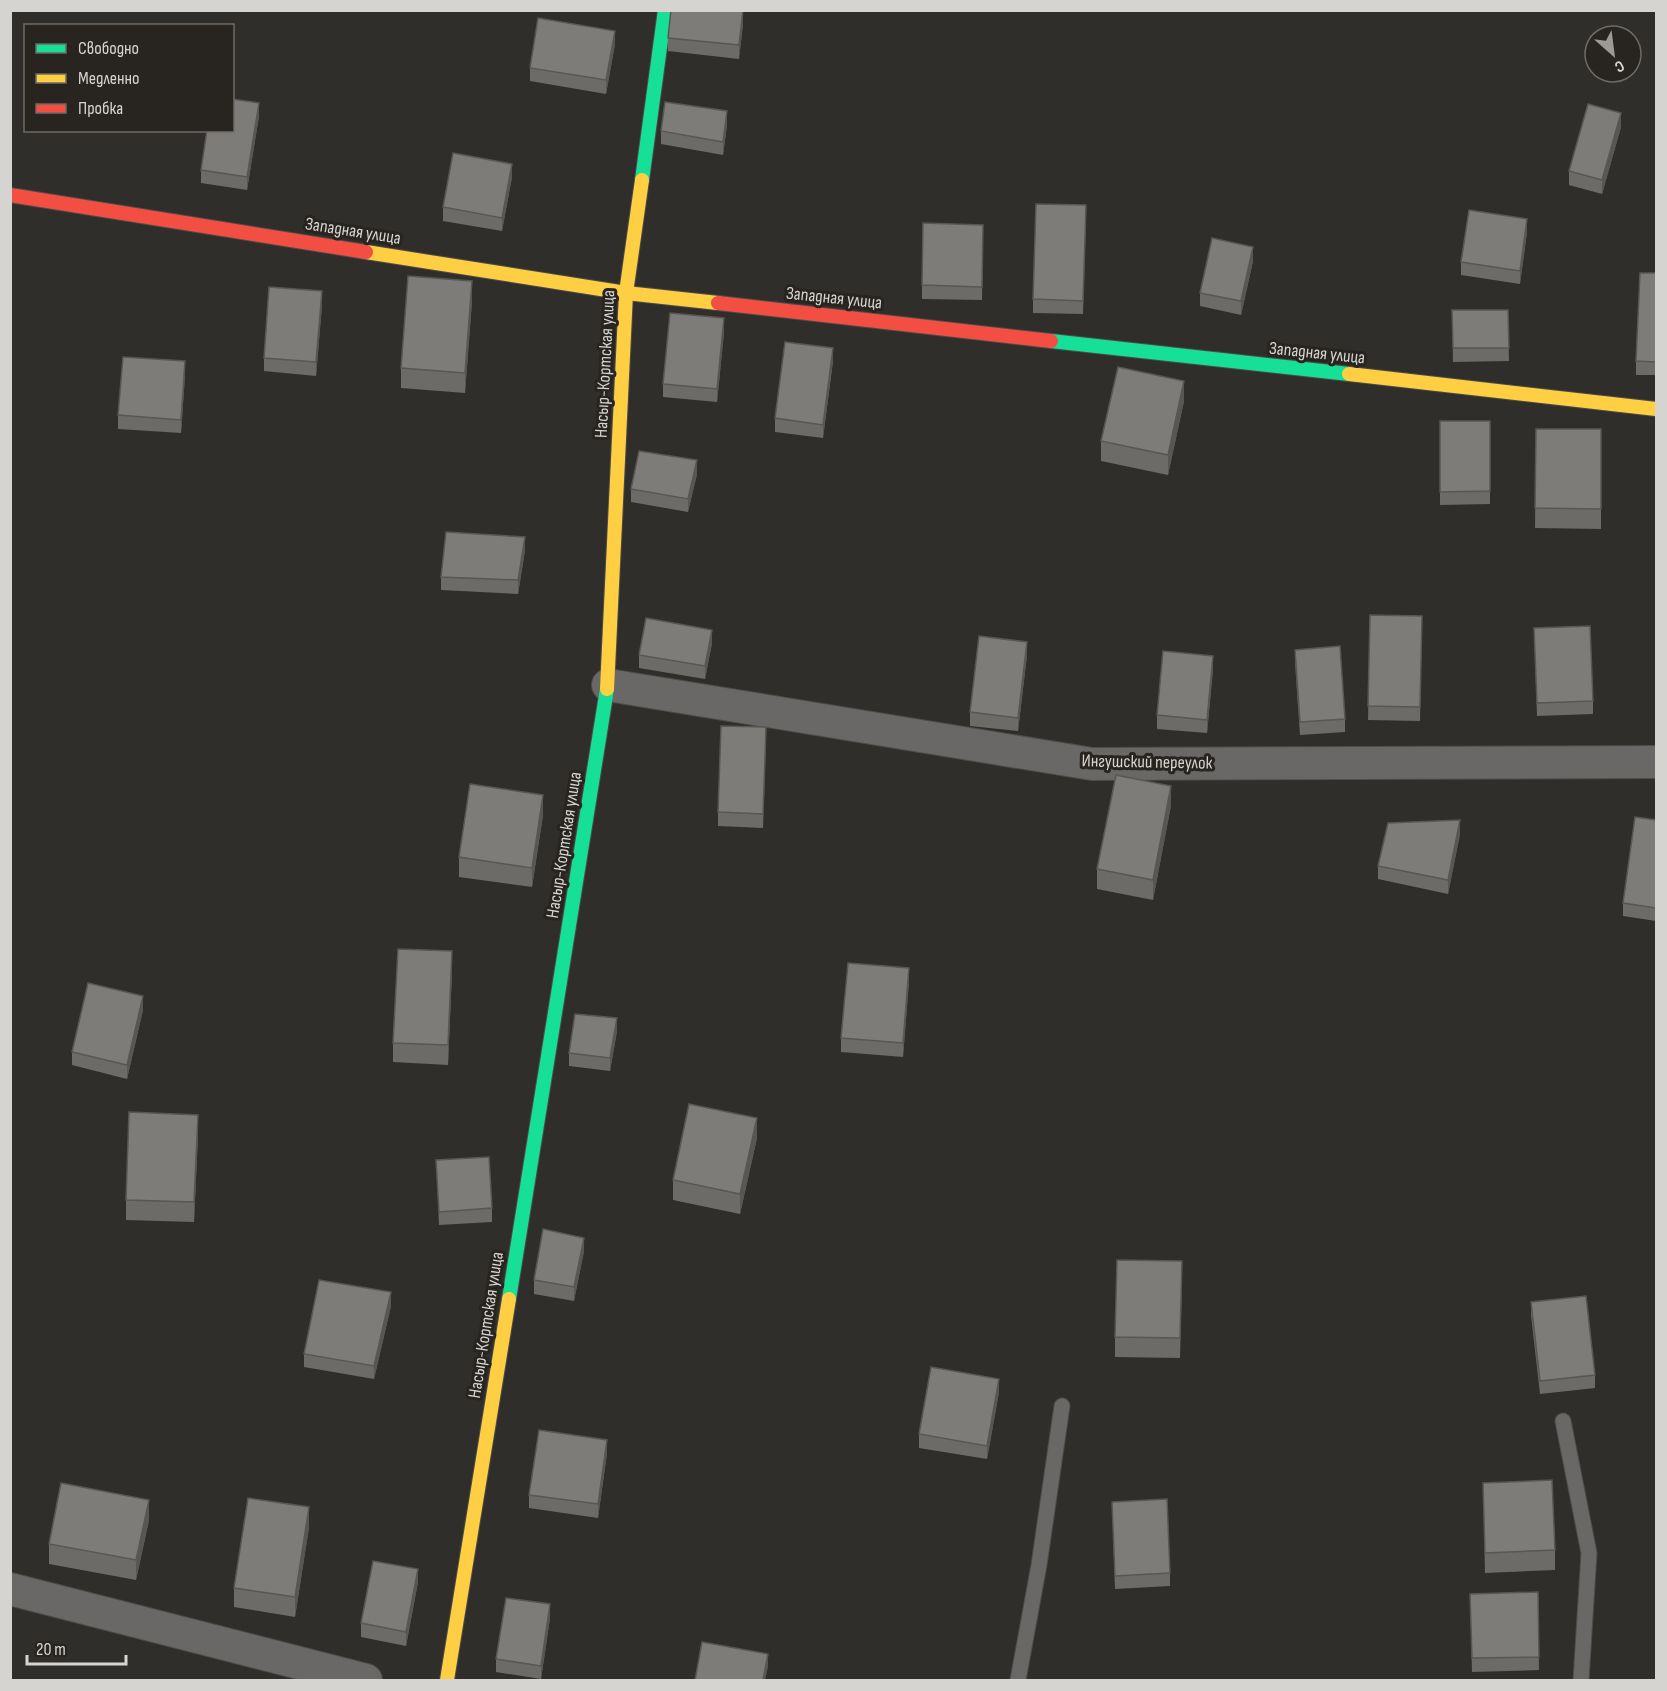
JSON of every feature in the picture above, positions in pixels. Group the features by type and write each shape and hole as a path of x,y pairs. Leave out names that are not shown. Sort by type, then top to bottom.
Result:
{"street":[{"name":"Насыр-Кортская улица","path":"447,1680 608,685 626,293 665,10"},
{"name":"Западная улица","path":"10,195 626,293 1656,409"},
{"name":"Ингушский переулок","path":"608,685 1092,764 1656,762"},
{"path":"10,1588 366,1680"}],"lane":[{"path":"1018,1680 1039,1565 1062,1406"},
{"path":"1563,1421 1589,1553 1581,1680"}],"building":[{"path":"671,10 743,10 739,45 668,38"},
{"path":"538,18 615,31 606,80 530,68"},
{"path":"234,99 259,103 247,177 201,170 207,132 234,132"},
{"path":"665,102 727,111 723,142 661,131"},
{"path":"1588,104 1621,113 1602,180 1569,171"},
{"path":"453,153 512,164 502,218 443,207"},
{"path":"1036,204 1086,205 1083,301 1033,299"},
{"path":"1469,210 1527,219 1520,271 1461,262"},
{"path":"923,223 983,225 982,287 922,285"},
{"path":"1212,238 1253,247 1241,301 1200,293"},
{"path":"1640,273 1656,273 1656,362 1636,361"},
{"path":"408,276 472,281 465,373 401,368"},
{"path":"269,287 322,291 316,362 264,358"},
{"path":"1452,310 1508,310 1509,348 1453,348"},
{"path":"670,313 724,318 717,389 663,384"},
{"path":"785,342 833,348 823,425 775,418"},
{"path":"123,357 185,361 181,420 118,415"},
{"path":"1118,367 1184,381 1168,455 1101,441"},
{"path":"1440,421 1490,421 1490,491 1440,492"},
{"path":"1536,429 1601,429 1601,509 1535,508"},
{"path":"639,451 697,460 688,499 631,489"},
{"path":"446,532 525,537 518,580 441,577"},
{"path":"1370,615 1422,616 1420,707 1368,706"},
{"path":"646,618 712,630 705,666 639,655"},
{"path":"1590,626 1593,701 1537,703 1534,628"},
{"path":"979,636 1027,642 1018,718 970,712"},
{"path":"1340,646 1345,719 1300,722 1295,650"},
{"path":"1163,651 1213,656 1207,720 1157,715"},
{"path":"721,726 766,727 763,814 718,812"},
{"path":"1116,775 1171,786 1153,880 1097,869"},
{"path":"470,784 543,795 532,868 459,857"},
{"path":"1635,817 1656,820 1656,908 1623,903"},
{"path":"1460,820 1448,880 1378,866 1388,823"},
{"path":"398,949 452,951 448,1045 393,1043"},
{"path":"848,963 909,968 903,1043 841,1038"},
{"path":"88,983 143,996 127,1065 72,1052"},
{"path":"575,1014 617,1018 610,1058 569,1053"},
{"path":"689,1104 757,1118 740,1194 673,1180"},
{"path":"129,1112 198,1115 194,1202 126,1200"},
{"path":"489,1157 492,1208 439,1212 436,1160"},
{"path":"543,1229 584,1238 574,1287 534,1280"},
{"path":"1117,1260 1182,1261 1180,1338 1115,1337"},
{"path":"319,1280 391,1292 374,1366 304,1354"},
{"path":"1586,1296 1595,1375 1540,1381 1531,1302"},
{"path":"931,1367 999,1379 987,1446 919,1434"},
{"path":"539,1430 607,1440 598,1504 529,1495"},
{"path":"1552,1480 1555,1550 1485,1553 1483,1483"},
{"path":"61,1483 149,1500 136,1560 49,1544"},
{"path":"248,1498 309,1507 295,1597 234,1588"},
{"path":"1167,1499 1170,1573 1115,1576 1112,1502"},
{"path":"373,1561 418,1569 406,1632 361,1623"},
{"path":"1538,1592 1539,1657 1472,1658 1470,1594"},
{"path":"506,1598 550,1604 541,1666 496,1659"},
{"path":"702,1642 768,1654 763,1680 695,1680"}],"traffic: fast":[{"path":"642,180 665,10"},
{"path":"1051,341 1349,374"},
{"path":"509,1299 607,689"}],"traffic: slow":[{"path":"607,689 626,293 642,180"},
{"path":"366,252 626,293 718,303"},
{"path":"1349,374 1656,409"},
{"path":"447,1680 509,1299"}],"traffic: jam":[{"path":"10,195 366,252"},
{"path":"718,303 1051,341"}]}
